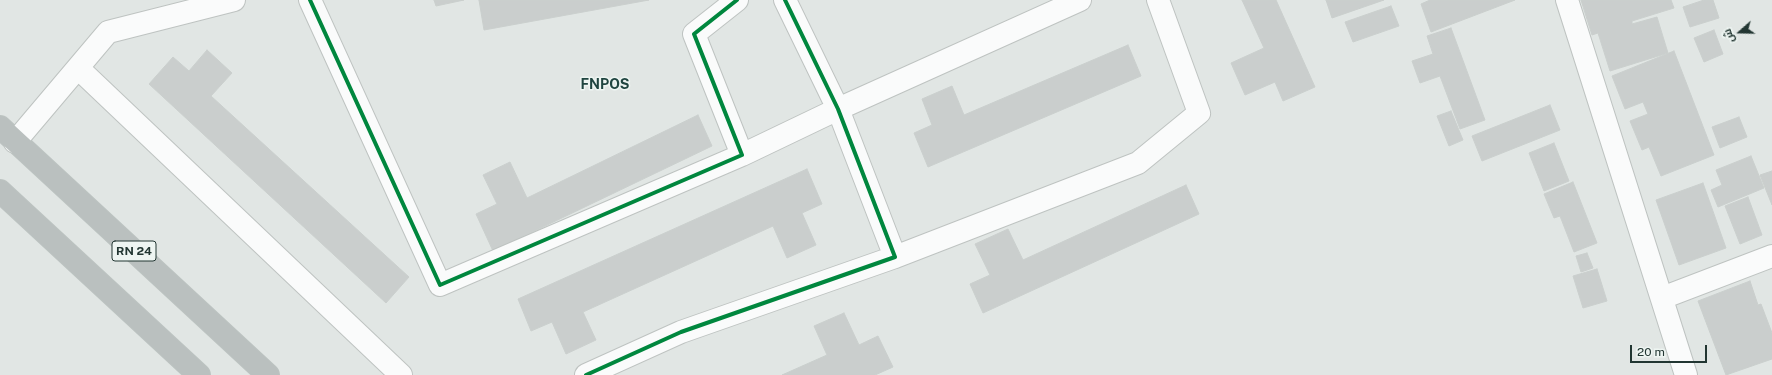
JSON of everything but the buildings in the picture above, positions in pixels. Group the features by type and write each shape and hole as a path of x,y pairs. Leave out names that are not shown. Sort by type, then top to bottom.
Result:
{"highway":[{"name":"RN 24","path":"8,135 268,375"},
{"path":"0,191 199,375"}],"street":[{"path":"8,135 78,68 108,32 234,0"},
{"path":"310,0 440,285 742,155 838,109 1080,0"},
{"path":"737,0 694,34 742,155"},
{"path":"785,0 838,109 895,256"},
{"path":"586,375 681,332 895,256 1138,164 1199,113 1158,0"},
{"path":"1568,0 1686,375"},
{"path":"78,68 401,375"},
{"path":"1662,298 1772,256"}],"cycle path":[{"path":"310,0 440,285 742,155 694,34 737,0"},
{"path":"586,375 681,332 895,257 838,109 785,0"}],"district":[{"name":"FNPOS","path":"605,85"}]}
